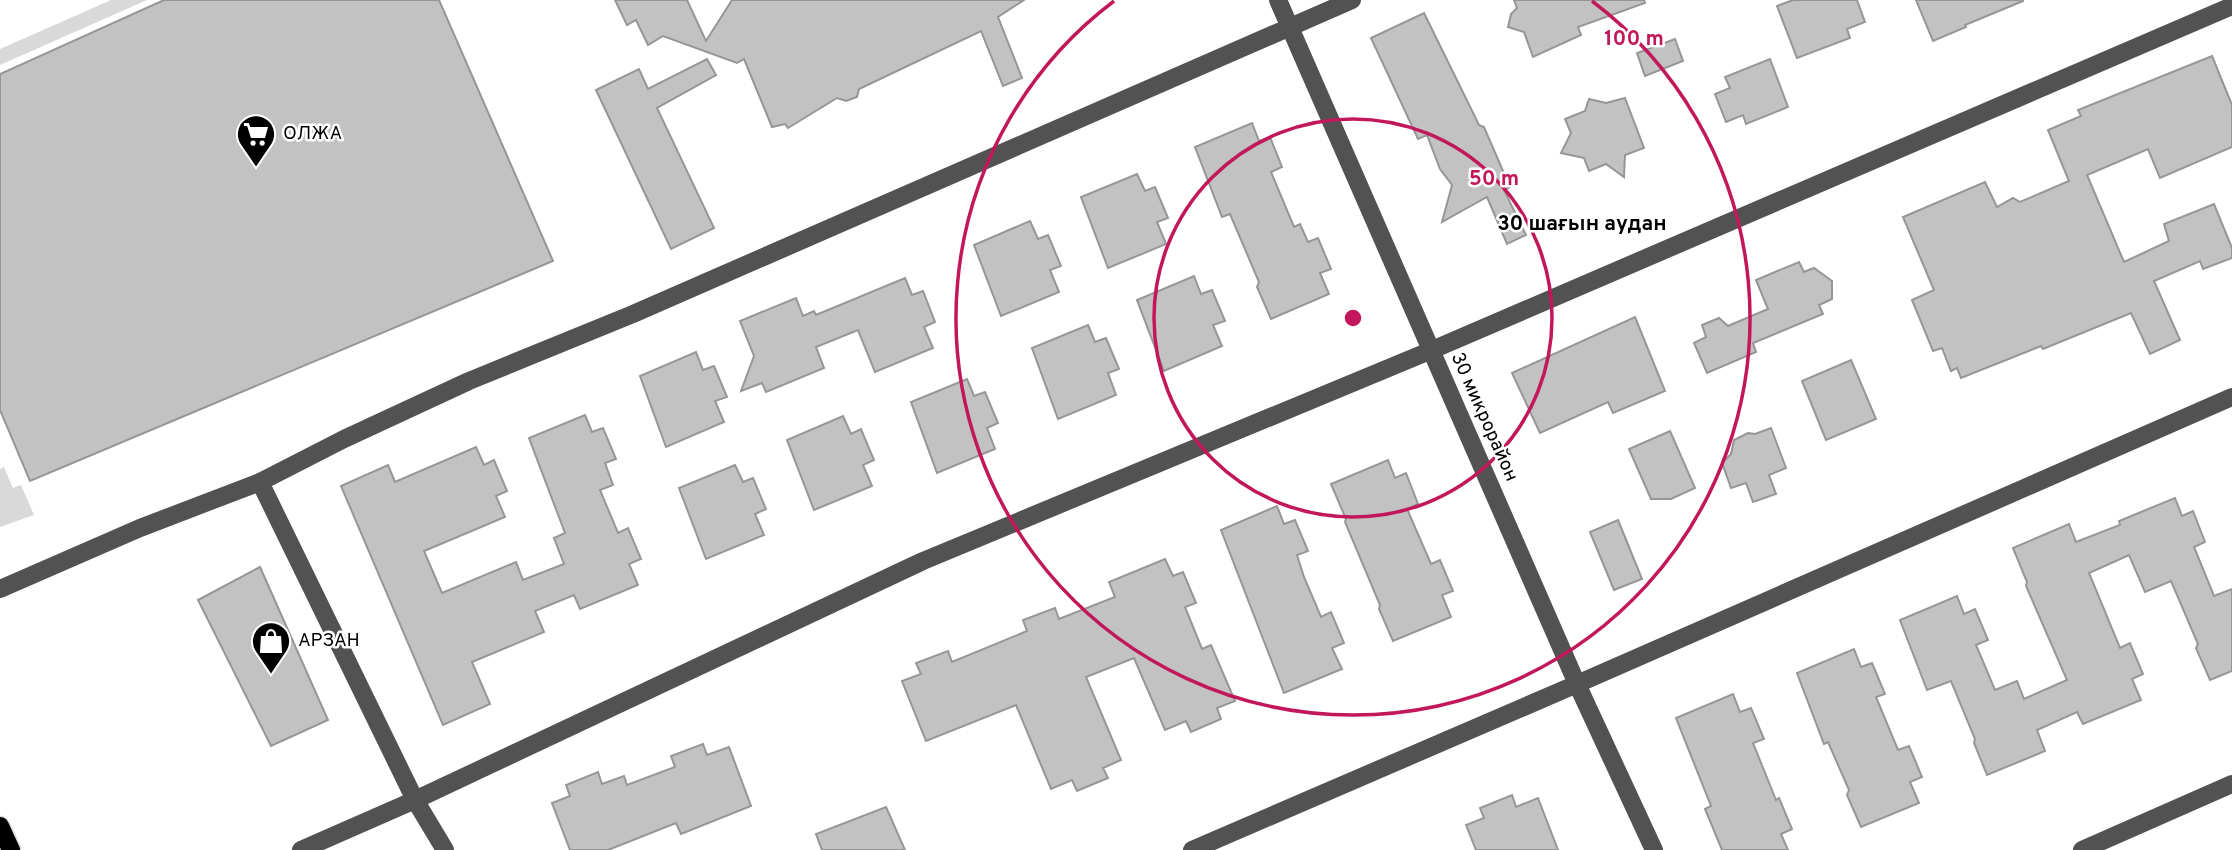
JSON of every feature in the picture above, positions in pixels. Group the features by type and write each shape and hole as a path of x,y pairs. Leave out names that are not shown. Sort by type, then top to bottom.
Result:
{"main road":[{"path":"0,826 10,850"}],"street":[{"name":"30 микрорайон","path":"1278,0 1577,684 1654,850"},
{"path":"0,589 140,528 260,482 344,439 469,381 646,308 1352,0"},
{"path":"301,850 415,800 923,561 1432,350 2232,6"},
{"path":"1192,850 2232,397"},
{"path":"260,482 415,800 445,850"},
{"path":"2082,850 2232,784"}],"shaded area":[{"path":"111,0 147,0 0,65 0,49"},
{"path":"4,467 13,488 21,485 34,515 0,527 0,469"}],"building":[{"name":"ОЛЖА","path":"164,0 439,0 553,261 30,481 0,410 0,74"},
{"path":"615,0 687,0 706,41 732,0 1024,0 998,17 1022,78 1003,86 981,31 859,89 857,97 846,101 837,98 788,128 785,124 772,127 744,59 737,63 663,36 648,45 636,20 627,25"},
{"path":"1514,0 1644,0 1645,3 1578,27 1581,35 1533,57 1524,32 1508,27 1511,14 1517,8"},
{"path":"1793,0 1857,0 1865,22 1847,29 1850,38 1797,58 1777,6"},
{"path":"1916,0 2023,0 2023,1 1933,41"},
{"path":"1424,13 1479,125 1484,127 1510,187 1504,190 1526,235 1507,244 1487,197 1442,222 1452,185 1440,169 1427,135 1418,139 1371,38"},
{"path":"1675,39 1683,61 1645,76 1637,53"},
{"path":"2212,56 2232,105 2232,147 2160,178 2148,149 2087,175 2124,262 2169,241 2164,224 2214,204 2232,248 2232,258 2203,269 2200,261 2154,281 2180,340 2150,354 2131,313 2043,349 2041,346 1961,378 1957,368 1951,371 1942,348 1933,351 1912,300 1934,290 1903,217 1985,182 1997,207 2013,198 2020,202 2069,181 2048,130 2081,116 2078,110"},
{"path":"707,59 716,75 657,108 714,228 671,249 596,90 639,69 648,89"},
{"path":"1770,59 1788,107 1746,124 1743,115 1726,122 1715,94 1730,88 1725,77"},
{"path":"1625,98 1644,148 1625,155 1624,177 1606,164 1589,171 1584,158 1561,153 1571,133 1565,119 1585,111 1589,99 1606,103"},
{"path":"1252,123 1259,141 1270,137 1282,167 1271,172 1294,227 1300,224 1308,242 1318,238 1331,269 1320,273 1329,294 1271,319 1257,287 1259,282 1230,214 1222,217 1195,147"},
{"path":"1137,174 1145,191 1155,187 1168,218 1157,222 1166,244 1108,268 1081,197"},
{"path":"1030,221 1038,239 1048,235 1061,266 1050,270 1059,292 1001,316 974,245"},
{"path":"1799,262 1804,272 1814,268 1832,281 1832,299 1819,305 1823,314 1753,343 1756,352 1707,373 1694,343 1706,337 1702,325 1719,318 1728,326 1768,309 1756,280"},
{"path":"1194,276 1201,294 1212,290 1225,321 1213,325 1222,346 1164,371 1137,300"},
{"path":"905,278 912,295 923,291 935,322 924,327 933,348 875,372 858,330 816,347 824,368 766,392 762,383 741,391 754,356 740,321 796,298 803,316 814,311 816,315"},
{"path":"1635,317 1665,391 1613,413 1608,402 1540,433 1512,373"},
{"path":"1088,325 1095,342 1106,338 1119,369 1108,373 1116,395 1058,419 1032,348"},
{"path":"696,352 703,370 714,366 727,397 715,401 724,422 666,447 640,376"},
{"path":"1851,360 1876,419 1826,440 1802,381"},
{"path":"967,379 974,396 985,392 998,423 987,428 995,449 937,473 911,402"},
{"path":"585,415 592,432 603,428 616,459 605,463 613,485 600,490 618,533 628,528 641,559 629,564 638,585 580,609 574,595 535,611 544,632 472,662 490,704 443,725 341,486 388,465 395,482 476,447 484,465 494,460 507,491 496,496 505,517 424,551 442,593 516,562 523,580 564,564 554,538 565,533 529,438"},
{"path":"843,416 851,434 861,429 874,460 863,465 872,486 814,510 787,440"},
{"path":"1771,428 1786,468 1769,475 1776,494 1753,502 1746,483 1731,488 1722,463 1731,454 1734,440 1748,433 1755,434"},
{"path":"1670,431 1695,488 1671,499 1651,499 1629,449"},
{"path":"1388,460 1395,478 1406,473 1418,504 1407,509 1431,564 1440,560 1453,591 1442,595 1451,617 1393,641 1331,484"},
{"path":"735,465 743,482 753,478 766,509 755,514 764,535 706,559 679,488"},
{"path":"2175,498 2182,516 2193,511 2205,542 2194,547 2214,596 2232,589 2232,671 2210,680 2171,581 2145,592 2129,555 2089,573 2120,648 2130,643 2143,674 2132,679 2141,700 2083,724 2077,712 2037,730 2045,751 1987,775 1951,681 1927,690 1900,620 1957,596 1964,614 1975,609 1988,640 1976,645 1995,690 2017,681 2024,699 2067,680 2026,586 2027,582 2013,548 2069,524 2076,542 2120,525 2119,521"},
{"path":"1277,506 1284,524 1295,520 1308,551 1297,555 1304,577 1321,617 1331,612 1344,643 1332,648 1342,669 1284,693 1221,530"},
{"path":"1618,520 1642,579 1614,590 1590,532"},
{"path":"1165,559 1173,576 1183,572 1196,603 1185,607 1202,649 1211,645 1235,701 1217,708 1221,719 1191,732 1186,721 1165,730 1134,658 1086,677 1121,760 1103,768 1108,778 1077,791 1072,780 1051,789 1016,705 926,741 902,681 921,674 916,663 948,651 952,662 1027,631 1023,620 1055,608 1059,619 1115,597 1109,582"},
{"path":"260,567 328,720 271,746 198,600"},
{"path":"1854,649 1861,667 1872,663 1885,694 1876,697 1898,750 1909,746 1922,777 1910,782 1919,803 1861,827 1847,795 1849,790 1828,742 1824,744 1797,673"},
{"path":"1733,694 1740,712 1751,708 1764,739 1753,743 1776,800 1779,798 1792,829 1781,834 1788,850 1722,850 1705,809 1711,806 1676,718"},
{"path":"703,744 707,755 729,747 751,806 681,834 676,823 608,850 570,850 552,803 570,796 566,785 598,772 602,784 624,776 627,785 675,767 671,756"},
{"path":"1512,795 1516,807 1538,798 1558,850 1476,850 1466,825 1484,818 1480,808"},
{"path":"886,807 905,850 822,850 816,834"}],"place":[{"name":"ОЛЖА","path":"256,168"},
{"name":"АРЗАН","path":"271,675"}],"district":[{"name":"30 шағын аудан","path":"1582,224"}]}
